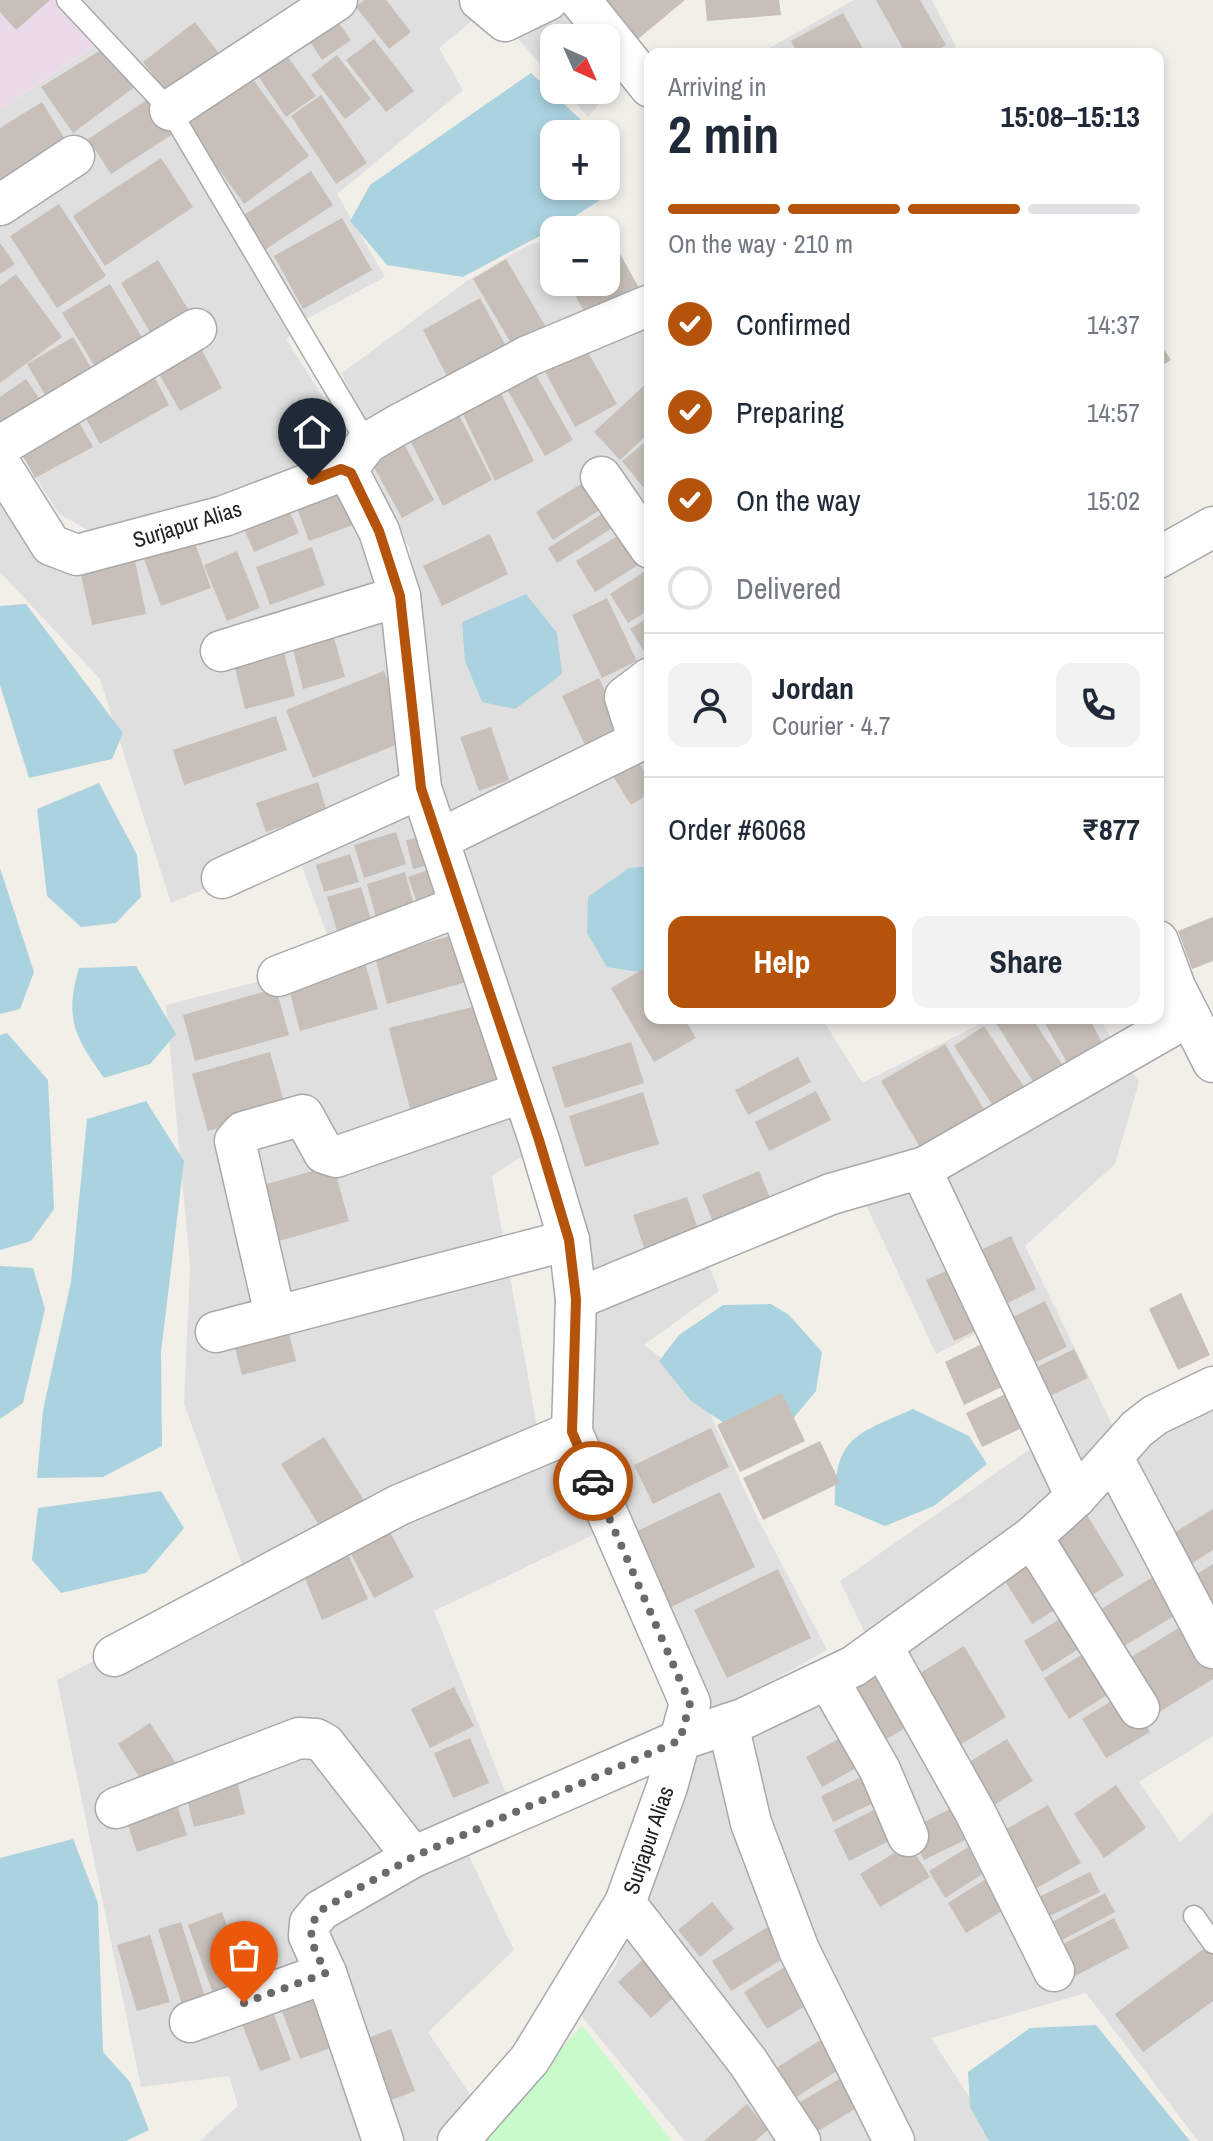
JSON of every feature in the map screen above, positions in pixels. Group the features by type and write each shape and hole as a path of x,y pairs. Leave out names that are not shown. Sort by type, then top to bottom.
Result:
{"street":[{"path":"170,110 337,0"},
{"path":"480,0 505,21 548,0"},
{"path":"580,0 644,80"},
{"path":"0,205 74,156"},
{"path":"357,456 528,356 644,308"},
{"path":"0,446 196,329"},
{"name":"Surjapur Alias","path":"0,464 51,545 77,555 197,524 357,456 400,596 421,788 569,1240 576,1299 572,1432 690,1703 625,1903 530,2059 458,2141"},
{"path":"601,477 644,539"},
{"path":"1164,555 1213,527"},
{"path":"221,651 400,596"},
{"path":"438,840 635,743 637,735 625,697 644,683"},
{"path":"222,878 421,788"},
{"path":"278,976 460,906"},
{"path":"1164,956 1189,1016 1213,1062"},
{"path":"576,1299 831,1194 925,1167 1189,1016"},
{"path":"275,1315 235,1141 243,1132 303,1115 324,1153 336,1157 523,1092"},
{"path":"925,1167 925,1178 1076,1497"},
{"path":"216,1332 569,1240"},
{"path":"383,2141 326,1973 309,1936 310,1923 321,1910 413,1857 680,1740 728,1724 829,1681 883,1648 1032,1537 1076,1497 1155,1415 1213,1387"},
{"path":"114,1656 399,1505 572,1432"},
{"path":"1113,1458 1213,1648"},
{"path":"1032,1537 1139,1708"},
{"path":"883,1648 975,1812 1054,1971"},
{"path":"829,1681 880,1770 908,1836"},
{"path":"728,1724 751,1823 799,1950 894,2141"},
{"path":"116,1808 299,1738 316,1739 325,1744 413,1857"},
{"path":"625,1903 748,2062 800,2141"},
{"path":"190,2022 326,1973"}],"lane":[{"path":"67,0 170,110 357,456"},
{"path":"1194,1916 1213,1943"}],"shaded area":[{"path":"0,0 74,0 105,39 0,110"},
{"path":"74,0 592,0 614,24 540,24 540,63 489,7 439,48 463,90 337,194 385,277 308,318 286,339 353,444 356,456 362,429 342,373 467,281 528,245 540,242 540,296 620,296 620,256 644,297 644,693 629,742 447,831 524,1155 492,1176 539,1438 443,1484 567,1458 595,1534 434,1611 507,1796 456,1829 514,1950 428,2032 477,2105 434,2141 200,2141 238,2106 229,2076 141,2087 57,1680 323,1542 246,1575 184,1404 190,1266 166,1005 337,962 296,850 171,903 100,679 0,572 0,487 54,545 91,532 59,514 0,422 0,110 104,40","holes":["364,486 410,548 419,737"]},
{"path":"854,0 932,0 956,47 955,48 770,48"},
{"path":"620,31 641,54 620,79"},
{"path":"576,104 599,104 588,117"},
{"path":"644,746 644,1024 826,1024 862,1083 980,1024 1103,1024 1139,1082 1115,1164 1025,1246 1113,1426 1066,1506 874,1652 840,1581 1055,1432 994,1324 936,1354 863,1198 588,1283 457,850"},
{"path":"706,1258 719,1291 644,1345 696,1383 758,1519 827,1650 709,1716 584,1452 594,1304"},
{"path":"1213,1401 1213,1736 1139,1782 1180,1842 1213,1813 1213,2141 1198,2141 1086,1993 931,2038 998,2141 685,2141 579,2013 615,1967 698,1753"}],"green space":[{"path":"582,2025 672,2141 483,2141"}],"water":[{"path":"531,73 540,81 540,104 564,104 581,120 540,120 540,200 600,200 575,216 540,216 540,236 463,277 387,265 350,221 370,185"},
{"path":"526,594 557,633 562,674 515,709 482,702 465,661 462,622"},
{"path":"26,604 123,733 112,759 29,778 0,685 0,606"},
{"path":"99,783 137,855 141,897 116,923 81,927 47,896 37,809"},
{"path":"644,867 644,973 607,967 587,933 588,897 629,868"},
{"path":"0,868 34,972 20,1009 0,1014"},
{"path":"136,966 176,1034 150,1064 104,1078 79,1039 75,1027 72,1001 79,968"},
{"path":"7,1033 48,1080 54,1209 31,1241 0,1250 0,1035"},
{"path":"146,1101 184,1161 161,1352 162,1446 103,1477 37,1478 43,1410 71,1282 87,1119"},
{"path":"0,1266 33,1268 45,1309 23,1403 0,1419"},
{"path":"771,1304 789,1315 822,1352 816,1391 782,1432 730,1427 691,1401 659,1361 679,1335 723,1305"},
{"path":"913,1409 969,1436 987,1464 934,1506 885,1526 835,1505 839,1464 844,1451 863,1432"},
{"path":"161,1491 184,1528 146,1573 61,1593 32,1560 38,1508"},
{"path":"73,1839 98,1903 103,2052 130,2082 149,2130 126,2141 0,2141 0,1858"},
{"path":"1096,2025 1190,2141 989,2141 970,2107 968,2072 1030,2028"}],"building":[{"path":"0,0 50,0 16,30 0,12"},
{"path":"364,0 386,0 411,32 389,49 356,7"},
{"path":"606,0 685,0 638,39"},
{"path":"705,0 779,0 781,15 707,21"},
{"path":"876,0 920,0 946,45 940,48 903,48"},
{"path":"331,12 351,40 322,60 303,31"},
{"path":"843,13 863,48 795,48 791,41"},
{"path":"195,22 221,56 169,96 143,62"},
{"path":"374,39 414,91 386,112 346,60"},
{"path":"280,46 316,96 286,117 251,66"},
{"path":"104,48 136,86 73,133 41,87"},
{"path":"337,55 371,99 345,119 311,75"},
{"path":"249,74 309,156 244,204 185,122"},
{"path":"321,95 367,163 336,184 291,116"},
{"path":"153,96 176,132 111,174 88,139"},
{"path":"42,102 66,141 0,180 0,128"},
{"path":"161,158 193,207 105,266 73,216"},
{"path":"311,171 333,205 263,251 241,217"},
{"path":"59,204 106,276 57,308 10,236"},
{"path":"342,218 372,270 303,309 274,256"},
{"path":"0,243 15,264 0,274"},
{"path":"620,254 643,295 591,324 576,296 620,296"},
{"path":"506,259 547,329 514,348 473,279"},
{"path":"158,260 194,319 156,342 121,283"},
{"path":"16,274 62,337 0,383 0,286"},
{"path":"110,284 149,349 102,378 62,313"},
{"path":"480,298 507,348 449,380 423,330"},
{"path":"73,337 94,373 48,400 27,364"},
{"path":"197,341 222,388 180,411 154,365"},
{"path":"584,345 617,404 575,427 543,368"},
{"path":"1164,349 1171,360 1164,364"},
{"path":"528,361 573,440 545,456 500,377"},
{"path":"150,369 169,405 100,444 80,408"},
{"path":"26,379 45,407 7,432 0,421 0,397"},
{"path":"497,385 534,461 495,481 458,404"},
{"path":"644,386 644,438 620,460 594,432"},
{"path":"456,409 492,480 443,506 407,434"},
{"path":"74,413 93,447 35,478 17,445"},
{"path":"397,431 434,500 402,518 364,449"},
{"path":"644,443 644,488 622,461"},
{"path":"347,472 364,521 309,541 291,492"},
{"path":"592,477 609,504 553,540 536,512"},
{"path":"283,496 299,533 254,552 238,515"},
{"path":"616,505 625,520 557,563 548,548"},
{"path":"190,529 211,588 161,606 140,548"},
{"path":"629,529 644,553 644,561 595,592 576,561"},
{"path":"490,534 508,574 442,606 423,566"},
{"path":"132,546 146,614 92,625 77,557"},
{"path":"312,547 325,585 270,605 256,567"},
{"path":"237,551 260,608 227,621 204,565"},
{"path":"644,572 644,613 628,623 610,594"},
{"path":"607,598 637,661 602,678 572,615"},
{"path":"644,620 644,651 630,629"},
{"path":"332,631 345,677 303,689 291,642"},
{"path":"284,652 295,696 245,709 234,664"},
{"path":"384,671 411,739 313,778 286,710"},
{"path":"599,678 623,729 586,747 562,696"},
{"path":"276,716 287,750 184,785 173,750"},
{"path":"491,727 509,780 479,791 460,737"},
{"path":"634,755 644,771 644,797 631,805 609,770"},
{"path":"318,782 327,812 266,832 256,803"},
{"path":"396,832 406,864 364,878 354,845"},
{"path":"432,834 439,862 413,869 406,840"},
{"path":"350,854 359,882 324,892 316,865"},
{"path":"436,867 447,899 419,908 408,877"},
{"path":"405,872 415,909 377,921 367,884"},
{"path":"361,887 373,926 339,937 327,897"},
{"path":"1213,917 1213,961 1192,969 1178,931"},
{"path":"464,932 477,979 387,1004 375,957"},
{"path":"365,963 378,1009 300,1031 288,985"},
{"path":"644,969 644,1024 688,1024 696,1038 654,1062 611,988"},
{"path":"276,988 289,1035 195,1061 183,1015"},
{"path":"480,1005 501,1086 410,1109 389,1028"},
{"path":"997,1024 1036,1024 1071,1078 1042,1096"},
{"path":"1045,1024 1092,1024 1105,1048 1070,1068"},
{"path":"984,1026 1030,1096 999,1115 954,1046"},
{"path":"631,1042 644,1083 565,1108 552,1067"},
{"path":"945,1044 991,1121 927,1159 881,1081"},
{"path":"270,1052 286,1109 208,1131 192,1074"},
{"path":"798,1057 811,1082 748,1115 735,1090"},
{"path":"816,1091 831,1120 769,1151 755,1122"},
{"path":"643,1092 659,1144 585,1167 569,1116"},
{"path":"333,1165 349,1221 272,1243 257,1187"},
{"path":"759,1171 771,1200 714,1224 702,1195"},
{"path":"687,1197 700,1235 646,1253 633,1215"},
{"path":"1011,1236 1036,1289 1000,1307 974,1253"},
{"path":"959,1265 987,1325 954,1341 926,1280"},
{"path":"1181,1293 1210,1355 1178,1370 1149,1309"},
{"path":"1045,1301 1067,1347 1022,1369 1001,1323"},
{"path":"286,1322 296,1361 242,1375 232,1337"},
{"path":"994,1338 1014,1381 964,1405 945,1362"},
{"path":"1074,1349 1088,1378 1039,1401 1025,1373"},
{"path":"1018,1388 1034,1422 982,1447 966,1413"},
{"path":"782,1393 805,1441 740,1472 717,1425"},
{"path":"711,1428 729,1467 653,1504 634,1465"},
{"path":"324,1437 365,1502 322,1530 281,1464"},
{"path":"820,1441 840,1483 763,1520 743,1478"},
{"path":"720,1492 755,1567 669,1608 633,1533"},
{"path":"1082,1507 1124,1575 1087,1598 1045,1530"},
{"path":"1213,1509 1213,1550 1191,1564 1172,1534"},
{"path":"384,1521 414,1577 374,1598 345,1542"},
{"path":"349,1556 368,1599 322,1620 304,1576"},
{"path":"1038,1557 1066,1603 1032,1624 1003,1578"},
{"path":"1213,1564 1213,1617 1190,1578"},
{"path":"778,1569 811,1638 727,1678 694,1610"},
{"path":"1156,1575 1179,1613 1109,1655 1087,1618"},
{"path":"1073,1611 1091,1641 1042,1672 1024,1641"},
{"path":"1190,1621 1213,1660 1213,1679 1151,1717 1120,1664"},
{"path":"964,1646 1006,1717 955,1748 912,1678"},
{"path":"1096,1646 1120,1687 1069,1719 1044,1678"},
{"path":"880,1659 918,1720 872,1748 835,1687"},
{"path":"454,1687 474,1726 430,1748 411,1709"},
{"path":"1126,1692 1150,1732 1106,1758 1082,1719"},
{"path":"150,1723 177,1765 145,1786 118,1744"},
{"path":"851,1732 867,1762 822,1787 806,1757"},
{"path":"470,1738 489,1783 453,1798 434,1753"},
{"path":"1007,1739 1033,1781 986,1810 961,1767"},
{"path":"876,1770 888,1796 833,1822 821,1796"},
{"path":"235,1771 245,1814 194,1827 183,1783"},
{"path":"1116,1785 1146,1828 1104,1858 1074,1814"},
{"path":"173,1793 187,1835 137,1852 123,1810"},
{"path":"965,1801 981,1832 924,1860 909,1830"},
{"path":"888,1803 903,1834 849,1861 834,1830"},
{"path":"1048,1805 1081,1863 1026,1894 993,1837"},
{"path":"983,1838 998,1864 945,1898 929,1871"},
{"path":"909,1844 930,1877 880,1907 860,1874"},
{"path":"997,1872 1015,1903 966,1933 948,1903"},
{"path":"1090,1872 1100,1892 1039,1921 1029,1902"},
{"path":"1105,1893 1115,1912 1053,1945 1043,1927"},
{"path":"712,1902 734,1929 700,1957 678,1930"},
{"path":"222,1912 248,1983 214,1996 188,1925"},
{"path":"1114,1918 1129,1948 1071,1978 1055,1948"},
{"path":"181,1922 205,1997 182,2004 158,1929"},
{"path":"771,1925 789,1955 731,1991 712,1961"},
{"path":"150,1935 170,2002 137,2011 117,1945"},
{"path":"1209,1945 1213,1950 1213,2001 1143,2052 1115,2014"},
{"path":"651,1952 684,1988 651,2018 618,1982"},
{"path":"788,1965 810,2003 767,2029 744,1992"},
{"path":"322,1990 341,2044 300,2059 280,2006"},
{"path":"270,2004 291,2060 260,2071 239,2016"},
{"path":"391,2029 415,2091 384,2103 360,2041"},
{"path":"830,2034 849,2063 792,2100 773,2070"},
{"path":"853,2071 870,2100 813,2134 795,2105"},
{"path":"747,2104 768,2130 755,2141 704,2141"}],"way so far":[{"path":"244,2003 326,1973 309,1936 310,1923 321,1910 413,1857 680,1740 690,1703 593,1481"}],"route":[{"path":"312,480 341,469 351,473 379,531 400,596 421,788 539,1140 569,1240 576,1299 572,1432 593,1481"}]}
